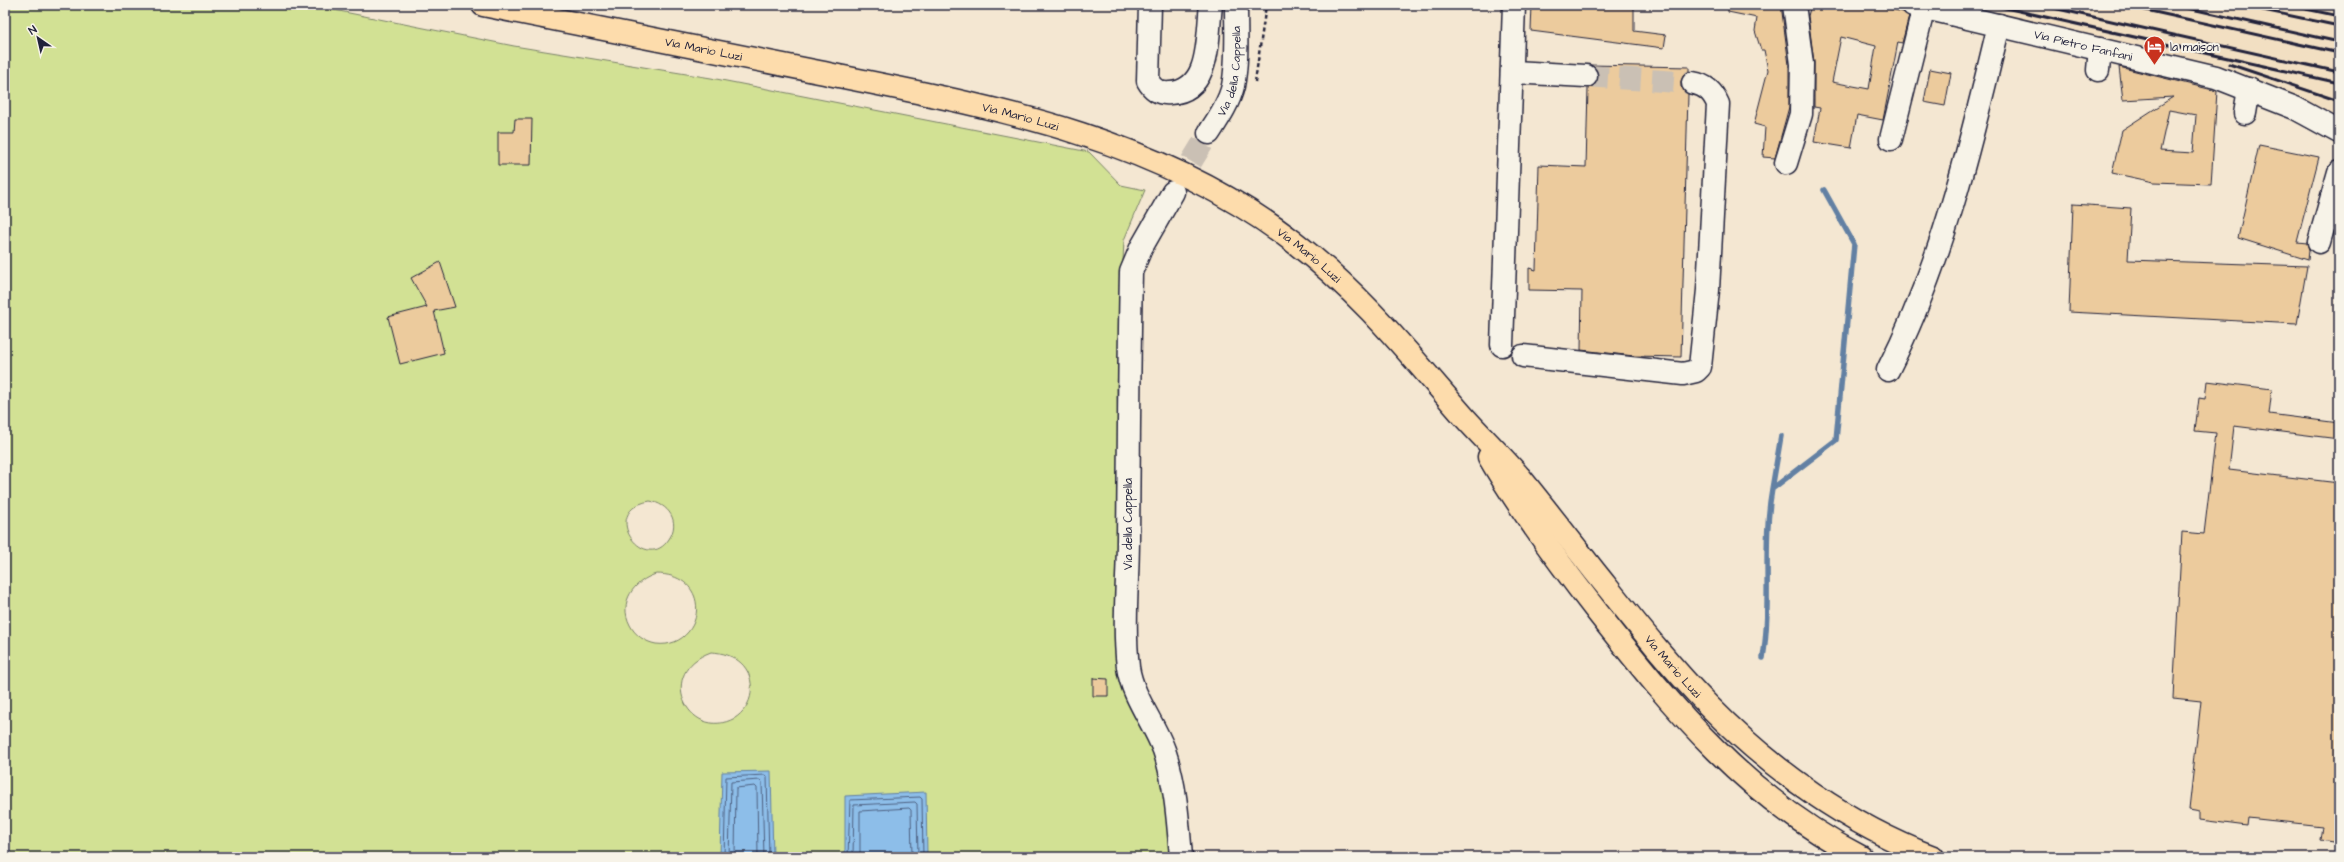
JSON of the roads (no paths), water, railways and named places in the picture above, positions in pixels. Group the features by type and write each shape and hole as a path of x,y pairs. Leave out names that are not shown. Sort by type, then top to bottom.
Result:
{"main road":[{"name":"Via Mario Luzi","path":"483,5 930,95 1030,117 1095,138 1152,160 1231,199 1264,220 1325,267 1385,324 1464,417 1518,476 1670,664 1736,733 1795,780 1843,813 1894,842 1933,857"},
{"name":"Via Mario Luzi","path":"1464,417 1502,481 1534,527 1644,672 1686,721 1758,790 1829,840 1861,857"}],"street":[{"name":"Via della Cappella","path":"1150,5 1148,81 1151,87 1164,93 1183,90 1192,85 1199,77 1204,67 1211,5"},
{"name":"Via della Cappella","path":"1209,133 1224,110 1233,87 1236,55 1236,5"},
{"path":"1502,344 1514,5"},
{"path":"1786,163 1801,114 1802,64 1794,5"},
{"path":"1891,139 1919,6"},
{"name":"Via Pietro Fanfani","path":"1919,6 2216,77 2295,108 2339,132"},
{"path":"1888,370 1907,332 1953,203 1971,143 1999,24"},
{"path":"2098,70 2100,49"},
{"path":"1512,72 1586,76"},
{"path":"1523,356 1683,374 1696,372 1700,367 1708,290 1718,104 1712,92 1706,87 1693,83"},
{"path":"2245,113 2249,90"},
{"path":"2319,242 2339,172"},
{"name":"Via della Cappella","path":"1173,192 1141,248 1131,272 1126,638 1129,669 1134,685 1153,725 1171,772 1176,795 1181,857"}],"water":[{"path":"771,771 773,857 720,857 722,772"},
{"path":"926,792 927,856 845,857 845,796"}],"waterway":[{"path":"1763,658 1766,637 1768,531 1772,489 1836,440 1854,244 1824,190"},
{"path":"1772,489 1781,436"}],"tunnel":[{"path":"1586,76 1693,83"},
{"path":"1174,190 1209,133"}],"railway":[{"path":"1992,5 2339,83"},
{"path":"2040,5 2339,72"},
{"path":"2123,5 2339,53"},
{"path":"2174,5 2339,42"},
{"path":"2239,5 2339,26"},
{"path":"2287,5 2339,16"},
{"path":"2229,64 2339,101"}],"place":[{"name":"la maison","path":"2155,66"}]}
